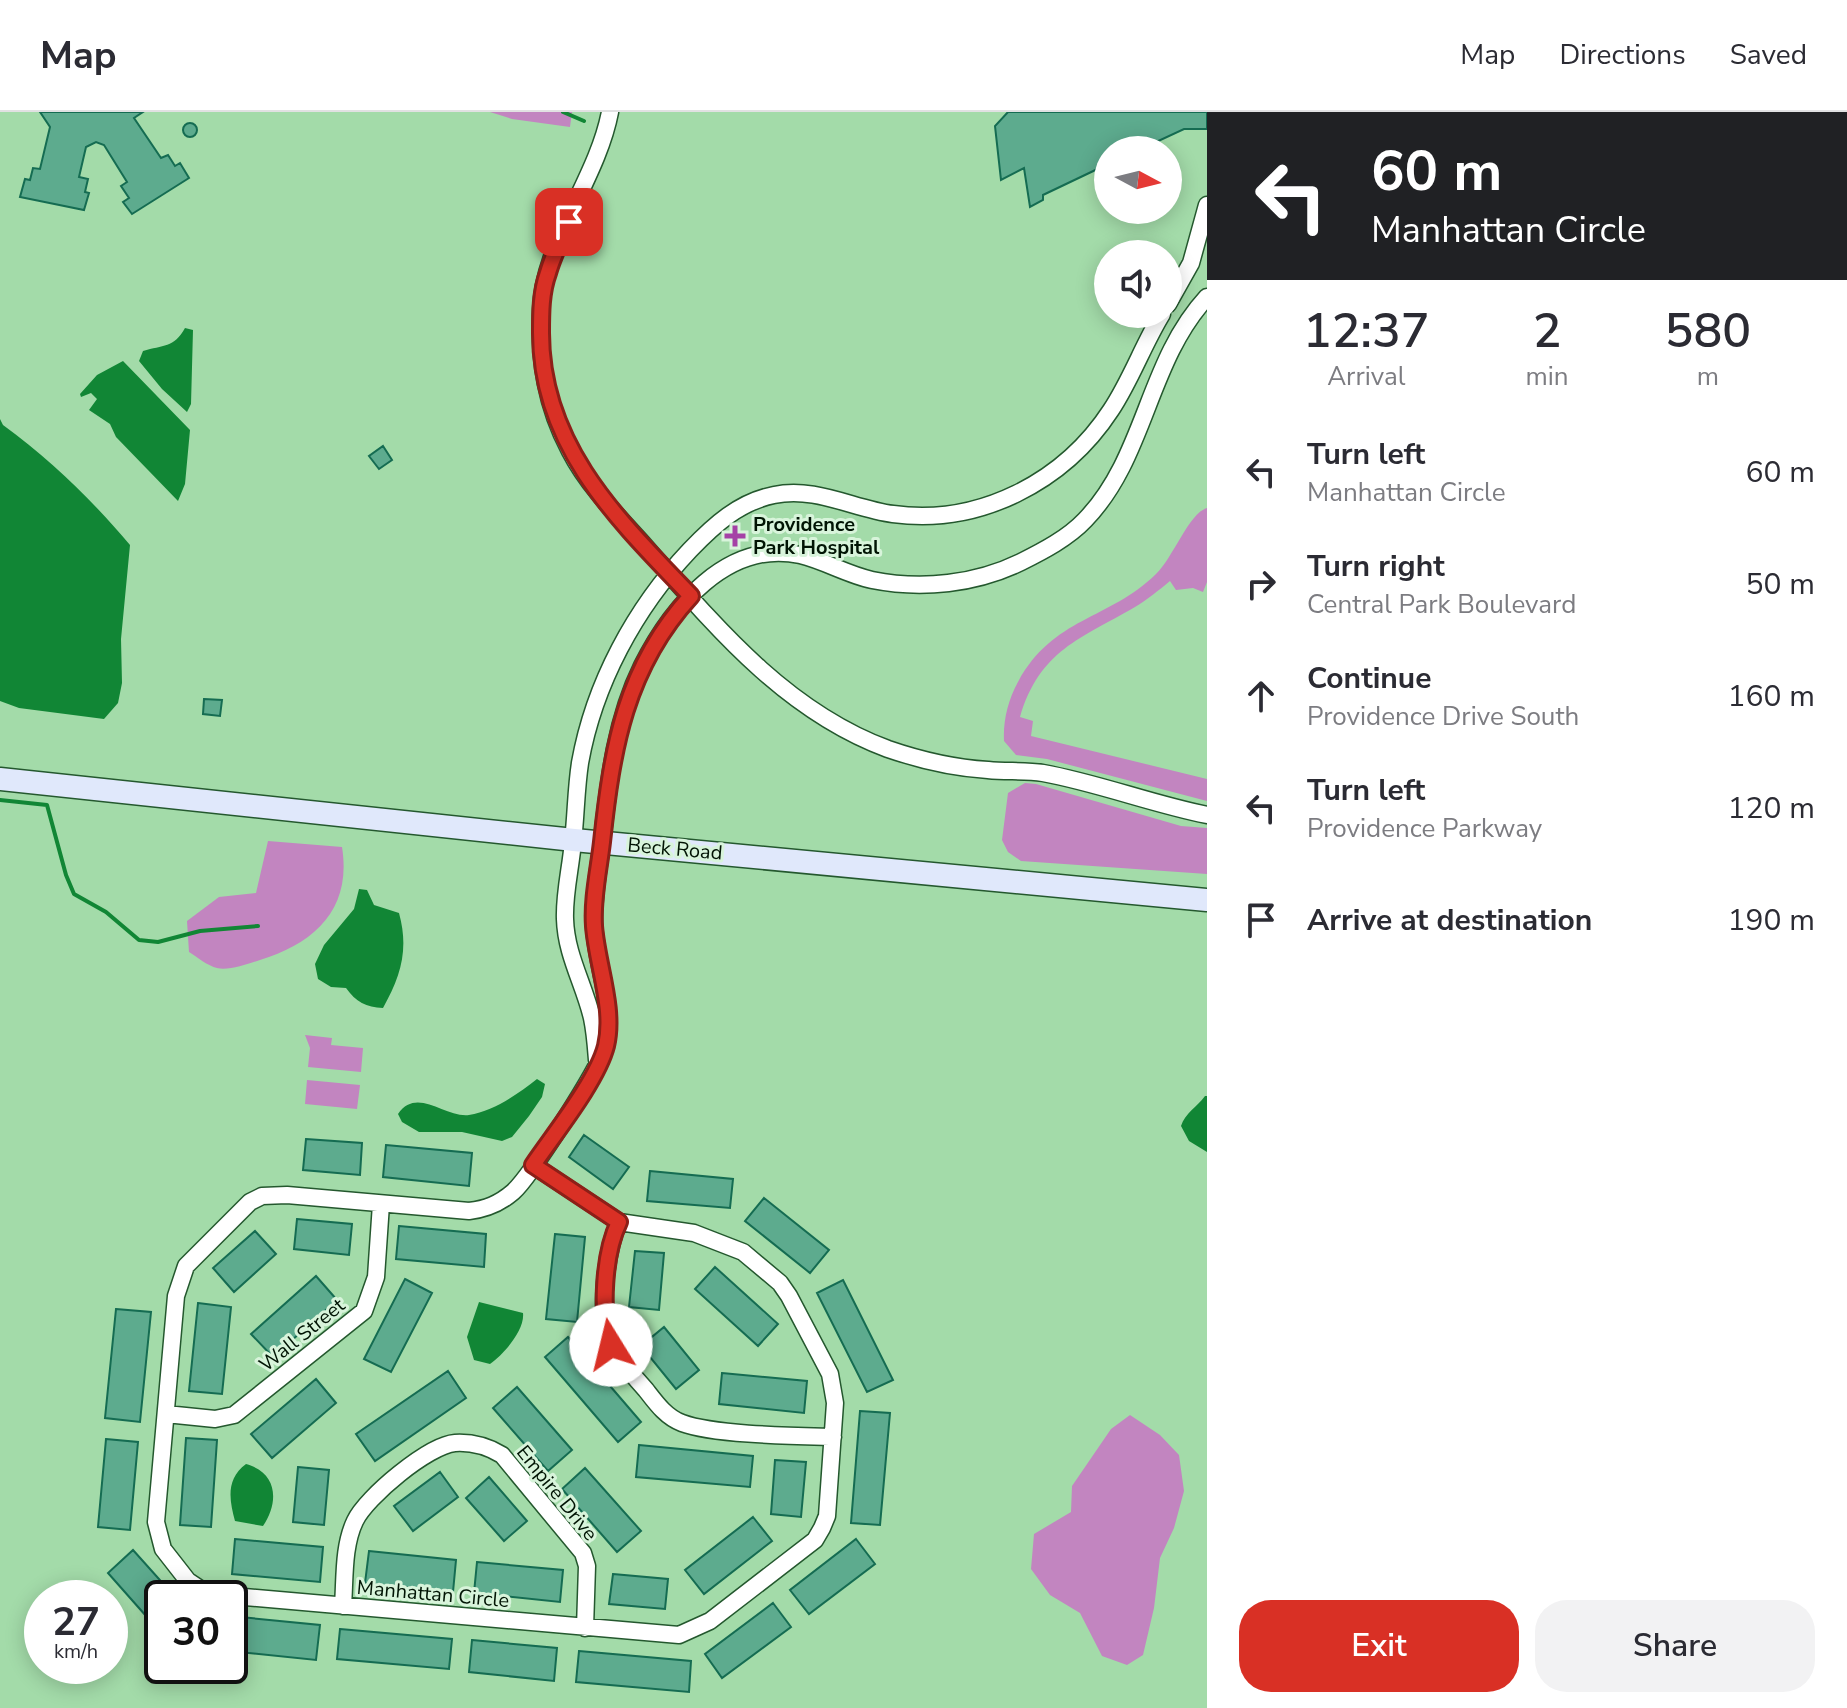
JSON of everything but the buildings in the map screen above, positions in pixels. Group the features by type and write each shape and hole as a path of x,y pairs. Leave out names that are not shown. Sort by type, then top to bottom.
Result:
{"main road":[{"name":"Beck Road","path":"0,779 602,843 1207,900"}],"street":[{"path":"610,112 600,155 547,273 541,307 545,389 570,452 588,479 668,573 746,656 784,691 819,716 855,735 923,759 967,768 1040,772 1207,815"},
{"path":"1182,279 1191,263 1207,205"},
{"path":"533,1165 606,1047 608,1027 595,934 610,773 626,704 656,642 672,617 722,569 738,560 774,553 799,555 870,580 925,585 959,582 1000,571 1044,550 1086,520 1120,472 1161,367 1180,333 1207,297"},
{"path":"597,1066 592,1017 579,984 566,934 567,886 581,759 598,698 632,626 668,573 732,512 751,501 777,494 821,496 893,514 940,515 984,506 1032,486 1076,454 1095,434 1113,407 1155,328"},
{"path":"566,934 595,934"},
{"path":"579,984 602,982"},
{"name":"Manhattan Circle","path":"533,1165 619,1222 710,1238 743,1252 780,1283 830,1374 835,1403 827,1516 815,1540 733,1603 691,1632 679,1635 217,1595 195,1588 171,1562 157,1536 176,1296 186,1266 250,1202 262,1196 287,1195 381,1204 469,1211 485,1209 510,1195 533,1165"},
{"name":"Wall Street","path":"166,1414 215,1419 234,1415 364,1311 376,1277 381,1204"},
{"path":"619,1222 611,1238 605,1327 611,1345 622,1362 663,1411 684,1424 708,1428 833,1437"},
{"name":"Empire Drive","path":"343,1606 348,1542 361,1508 386,1484 442,1446 453,1443 483,1445 502,1455 583,1553 587,1566 585,1628"}],"shaded area":[{"path":"490,112 572,112 570,127 512,119"},
{"path":"185,328 193,330 191,404 187,412 162,389 139,361 143,351 172,342"},
{"path":"123,361 190,430 185,484 178,501 116,437 110,424 89,410 97,399 91,393 81,397 80,394 97,375"},
{"path":"0,419 3,425 70,481 130,545 121,639 122,683 118,703 104,719 19,708 0,701"},
{"path":"1207,508 1207,582 1203,592 1193,588 1176,590 1170,581 1139,604 1080,638 1051,661 1039,676 1028,694 1020,717 1033,721 1031,736 1207,779 1207,801 1047,759 1016,755 1004,741 1005,718 1014,689 1032,661 1065,631 1120,601 1156,574 1187,527"},
{"path":"1025,783 1181,826 1207,828 1207,874 1021,861 1008,852 1002,840 1008,793"},
{"path":"268,841 342,847 344,869 335,906 313,933 280,953 232,968 210,965 189,952 187,921 219,897 256,893"},
{"path":"359,889 367,890 374,905 399,913 402,926 402,962 383,1008 366,1005 346,988 331,987 318,979 315,964 324,945 354,909"},
{"path":"305,1035 332,1038 331,1045 363,1048 361,1072 308,1067 310,1048"},
{"path":"537,1079 545,1084 542,1097 512,1137 502,1141 462,1132 419,1132 402,1122 398,1114 414,1103 432,1105 460,1115 478,1113 505,1101"},
{"path":"307,1080 360,1085 357,1109 305,1104"},
{"path":"1205,1096 1207,1152 1189,1141 1181,1126"},
{"path":"479,1302 523,1313 521,1327 512,1341 490,1364 474,1360 467,1337"},
{"path":"1130,1415 1160,1435 1179,1455 1184,1491 1174,1528 1160,1558 1154,1608 1143,1655 1127,1665 1102,1656 1080,1613 1050,1595 1031,1569 1034,1534 1071,1512 1072,1486 1111,1429"},
{"path":"246,1464 257,1468 270,1481 272,1507 263,1526 235,1521 231,1505 232,1483"}],"waterway":[{"path":"563,112 584,121"},
{"path":"0,800 47,805 74,894 106,912 139,940 158,942 200,931 258,926"}],"place":[{"name":"Providence Park Hospital","path":"735,536"}],"route":[{"path":"569,222 547,273 541,307 545,389 570,452 588,479 691,596 672,617 642,667 616,738 594,921 596,955 608,1010 606,1047 587,1083 533,1165 619,1222 611,1238 605,1306 605,1327 611,1345"}]}
